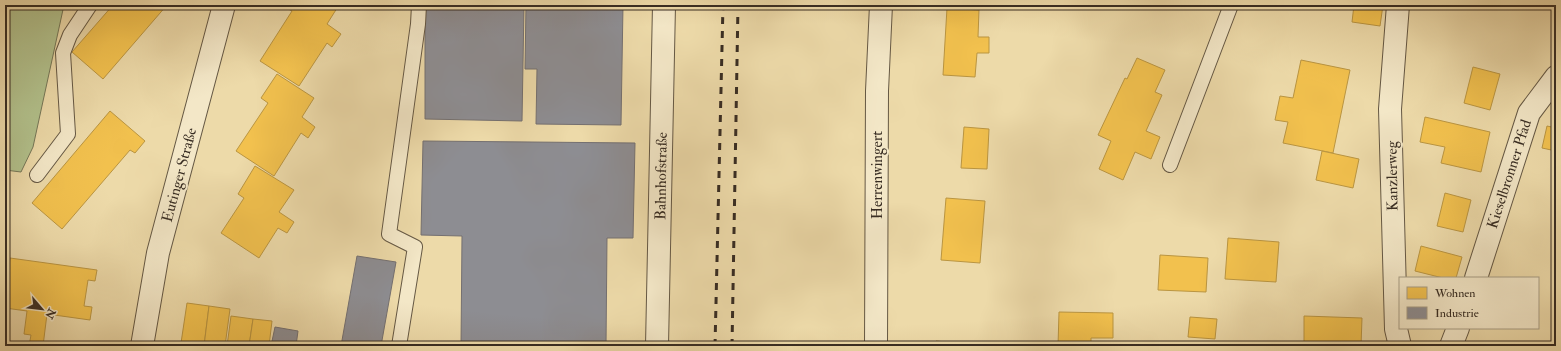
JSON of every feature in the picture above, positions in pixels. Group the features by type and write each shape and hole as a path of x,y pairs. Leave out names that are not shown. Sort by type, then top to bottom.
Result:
{"street":[{"name":"Eutinger Straße","path":"142,346 158,253 224,5"},
{"name":"Bahnhofstraße","path":"657,346 664,5"},
{"name":"Herrenwingert","path":"876,346 877,91 881,5"},
{"name":"Kanzlerweg","path":"1398,5 1390,109 1396,329 1400,346"},
{"name":"Kieselbronner Pfad","path":"1476,277 1529,113 1556,77"},
{"path":"1451,346 1458,329"}],"lane":[{"path":"37,175 68,134 63,53 70,35 90,5"},
{"path":"399,346 415,247 388,234 418,24 419,5"},
{"path":"1170,165 1231,5"}],"green space":[{"path":"5,5 64,5 33,147 21,172 5,170"}],"building: Wohnen":[{"path":"113,5 167,5 103,79 72,52"},
{"path":"339,5 327,24 341,34 332,47 327,43 299,86 260,61 292,11 283,6"},
{"path":"1354,5 1383,5 1380,26 1352,22"},
{"path":"947,8 979,10 978,37 989,37 989,53 977,53 975,77 943,75"},
{"path":"1137,58 1165,70 1155,92 1162,95 1146,131 1160,137 1151,159 1135,152 1123,180 1099,169 1111,141 1098,135 1125,78 1127,79"},
{"path":"1301,60 1350,70 1333,153 1283,143 1288,122 1275,120 1280,96 1293,98"},
{"path":"1473,67 1500,74 1490,110 1464,103"},
{"path":"277,74 314,98 302,117 315,127 308,138 301,133 274,176 236,151 268,103 261,98"},
{"path":"110,111 145,141 135,153 130,150 62,229 32,203"},
{"path":"1425,117 1490,132 1481,172 1441,163 1445,147 1420,142"},
{"path":"1547,126 1556,128 1556,151 1542,148"},
{"path":"964,127 989,129 987,169 961,168"},
{"path":"1322,151 1359,159 1353,188 1316,180"},
{"path":"255,166 294,190 279,212 294,222 287,233 278,228 259,258 221,233 244,198 238,194"},
{"path":"1445,193 1471,200 1463,232 1437,226"},
{"path":"946,198 985,201 980,263 941,260"},
{"path":"1228,238 1279,242 1276,282 1225,279"},
{"path":"1421,246 1462,257 1456,277 1439,277 1415,271"},
{"path":"1160,255 1208,258 1206,292 1158,290"},
{"path":"10,258 97,270 95,281 88,280 84,306 92,307 90,320 47,314 43,346 29,346 31,335 24,334 27,311 5,308"},
{"path":"187,303 209,306 204,346 181,343"},
{"path":"209,306 230,309 225,346 204,346"},
{"path":"1059,312 1113,313 1113,338 1091,338 1091,346 1058,346"},
{"path":"231,316 253,319 249,346 227,346"},
{"path":"1304,316 1362,318 1361,346 1304,346"},
{"path":"1190,317 1217,319 1215,339 1188,337"},
{"path":"253,319 272,321 269,346 249,346"},
{"path":"936,341 976,345 935,346"}],"building: Industrie":[{"path":"425,5 524,5 522,121 425,119"},
{"path":"526,5 623,5 621,125 536,124 537,69 525,69"},
{"path":"423,141 635,143 633,238 607,238 606,346 461,346 462,236 421,235"},
{"path":"357,256 396,262 381,346 341,346"},
{"path":"275,327 298,331 296,346 271,346"}],"railway":[{"path":"715,346 723,5"},
{"path":"732,346 738,5"}]}
